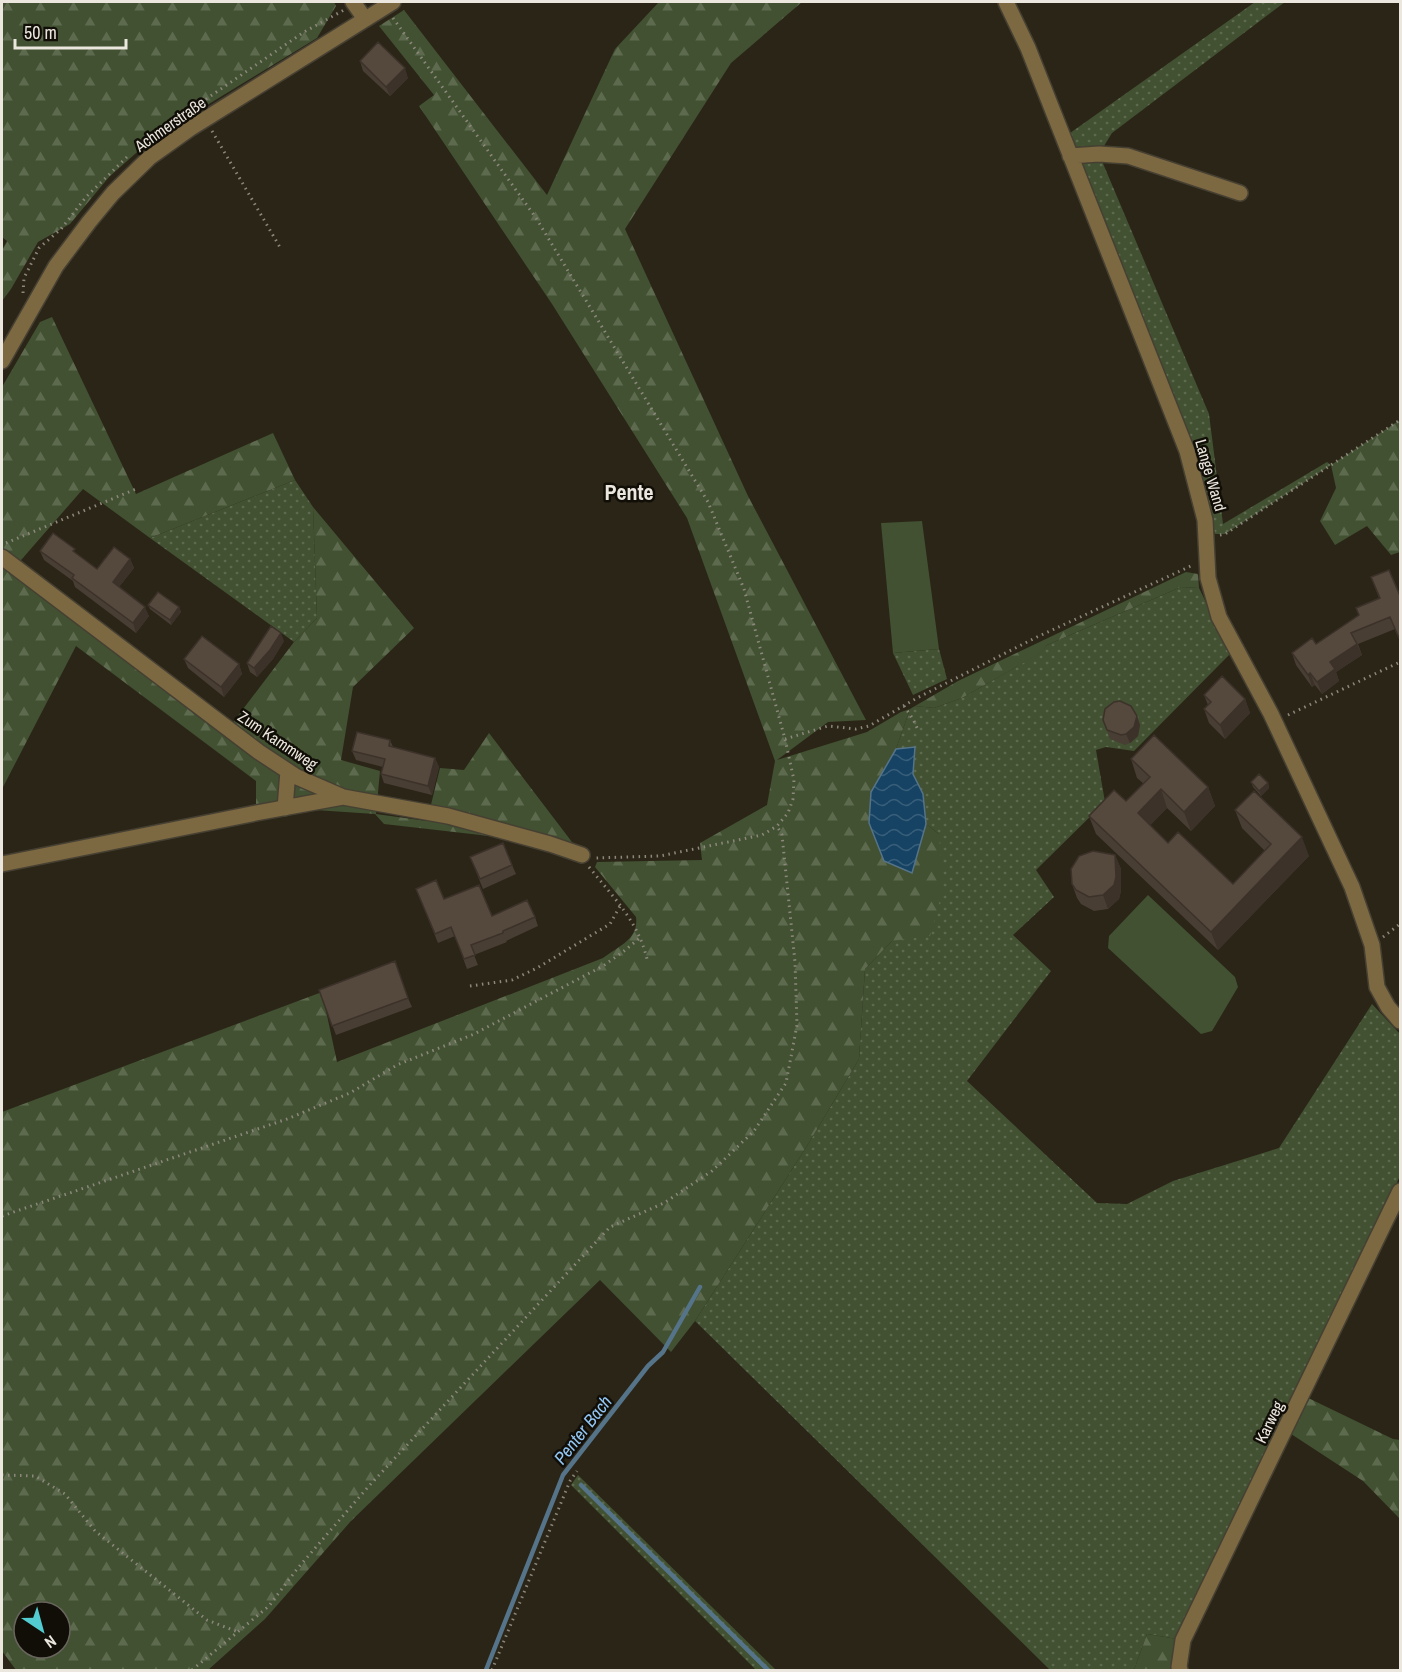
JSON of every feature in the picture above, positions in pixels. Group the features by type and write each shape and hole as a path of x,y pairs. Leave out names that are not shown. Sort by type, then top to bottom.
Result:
{"street":[{"path":"353,2 365,19"},
{"name":"Lange Wand","path":"1006,2 1028,48 1186,451 1205,520 1208,578 1219,617 1274,721 1352,887 1372,945 1377,987 1388,1007 1401,1021"},
{"name":"Achmerstraße","path":"2,361 56,266 113,193 149,158 206,119 389,4"},
{"path":"1070,156 1099,154 1128,156 1240,193"},
{"name":"Zum Kammweg","path":"2,557 259,752 297,777 343,797 448,816 582,855"},
{"path":"285,807 288,771"},
{"path":"2,864 343,797"},
{"name":"Karweg","path":"1180,1671 1183,1640 1401,1191"}],"path":[{"path":"389,4 536,218 708,502 744,589 786,739 794,780 793,799 788,813 777,826 762,834 660,856 594,858 582,855"},
{"path":"206,119 280,249"},
{"path":"1206,539 1225,534 1401,420"},
{"path":"2,545 136,489"},
{"path":"786,739 828,726 856,729 869,726 917,698 1037,637 1194,565 1207,563"},
{"path":"1274,721 1401,662"},
{"path":"904,706 914,719 918,730"},
{"path":"192,1671 269,1606 297,1569 368,1487 610,1227 664,1203 712,1171 754,1131 786,1083 797,1025 795,962 782,835 777,826"},
{"path":"582,855 641,937 647,959"},
{"path":"470,986 512,980 537,968 610,924 620,906"},
{"path":"1372,945 1401,924"},
{"path":"2,1216 287,1119 350,1093 397,1065 474,1034 603,966 641,937"},
{"path":"492,1671 570,1481 577,1471"},
{"path":"2,1474 35,1476 65,1494 95,1531 207,1620 238,1632"}],"green space":[{"path":"2,2 334,2 336,6 317,38 144,146 109,177 70,224 38,242 2,301 2,250 7,241 2,237"},
{"path":"659,2 802,2 731,63 625,229 748,496 866,720 828,722 777,760 867,732 910,709 896,749 871,792 912,873 926,824 939,834 943,889 930,936 892,941 865,969 859,1059 807,1146 695,1321 671,1352 600,1280 351,1521 265,1619 208,1670 16,1670 2,1651 2,1112 322,992 337,1062 603,958 627,941 634,931 636,917 595,867 597,862 702,860 700,843 767,805 775,761 687,518 552,304 419,106 434,95 379,26 404,10 547,195 615,49"},
{"path":"1255,2 1285,2 1112,133 1099,154 1209,414 1223,524 1327,462 1331,465 1225,534 1215,534 1196,457 1063,138"},
{"path":"52,317 136,494 273,433 295,480 150,538 83,489 15,567 228,729 294,642 317,618 313,507 414,628 353,687 341,760 380,771 376,814 427,821 440,768 464,770 489,733 575,846 568,857 498,837 384,824 375,814 285,808 256,813 256,781 76,646 2,789 2,387 40,322"},
{"path":"1400,420 1400,552 1391,555 1367,526 1335,545 1320,521 1336,488 1331,465"},
{"path":"295,480 313,507 317,618 294,642 150,538"},
{"path":"922,521 939,649 893,653 881,523"},
{"path":"1186,572 1198,574 1199,588 1181,587 1047,645 1041,653 962,698 934,708 915,706 958,681"},
{"path":"1181,587 1199,588 1231,653 1134,751 1106,747 1096,750 1105,802 1036,870 1054,897 1013,935 1051,971 967,1081 1097,1203 1127,1204 1173,1181 1279,1148 1372,1004 1400,1034 1400,1176 1177,1639 1147,1634 1134,1670 1050,1670 695,1321 807,1146 859,1059 865,969 892,941 939,834 926,824 923,794 913,775 915,747 896,749 910,709 915,706 934,708 962,698 1040,653 1047,645"},
{"path":"939,649 947,679 913,695 893,653"},
{"path":"1148,895 1235,977 1238,987 1212,1031 1201,1034 1108,948 1109,936"},
{"path":"1302,1395 1393,1439 1400,1440 1400,1519 1363,1481 1285,1430"},
{"path":"578,1475 776,1670 756,1670 571,1485"},
{"path":"1147,1634 1183,1640 1180,1670 1134,1670"}],"water":[{"path":"915,747 913,774 923,794 926,824 912,873 884,861 869,823 871,792 896,749"}],"building":[{"path":"378,42 405,68 386,87 360,61"},
{"path":"53,533 97,569 114,547 130,559 113,582 145,607 133,623 72,578 74,575 40,551"},
{"path":"1389,570 1401,598 1401,638 1390,617 1351,633 1357,644 1330,662 1335,669 1317,682 1310,673 1308,675 1292,653 1312,638 1316,644 1359,615 1356,608 1380,598 1371,577"},
{"path":"158,592 179,607 170,620 148,605"},
{"path":"271,626 281,633 254,668 247,663"},
{"path":"202,636 239,664 221,687 184,659"},
{"path":"1222,676 1245,699 1220,725 1204,709 1211,702 1204,695"},
{"path":"1120,701 1131,706 1137,716 1134,727 1121,735 1107,730 1103,720 1105,709 1114,702"},
{"path":"357,732 390,740 389,746 435,758 428,786 381,774 385,759 352,751"},
{"path":"1154,735 1208,787 1184,812 1161,789 1138,813 1168,843 1178,832 1233,884 1271,844 1235,810 1254,791 1302,837 1211,932 1089,816 1114,790 1126,801 1150,777 1131,759"},
{"path":"1259,774 1268,783 1259,791 1251,782"},
{"path":"503,843 512,865 480,879 470,857"},
{"path":"1093,851 1115,855 1116,877 1114,885 1103,895 1089,897 1076,890 1072,884 1071,869 1079,856"},
{"path":"436,880 444,899 479,885 492,916 527,900 535,917 503,933 471,945 475,955 464,959 451,927 435,934 416,889"},
{"path":"395,961 408,998 332,1026 319,990"}],"waterway":[{"name":"Penter Bach","path":"486,1670 563,1475 648,1366 663,1352 700,1287"},
{"path":"581,1485 768,1670"}],"district":[{"name":"Pente","path":"629,492"}]}
